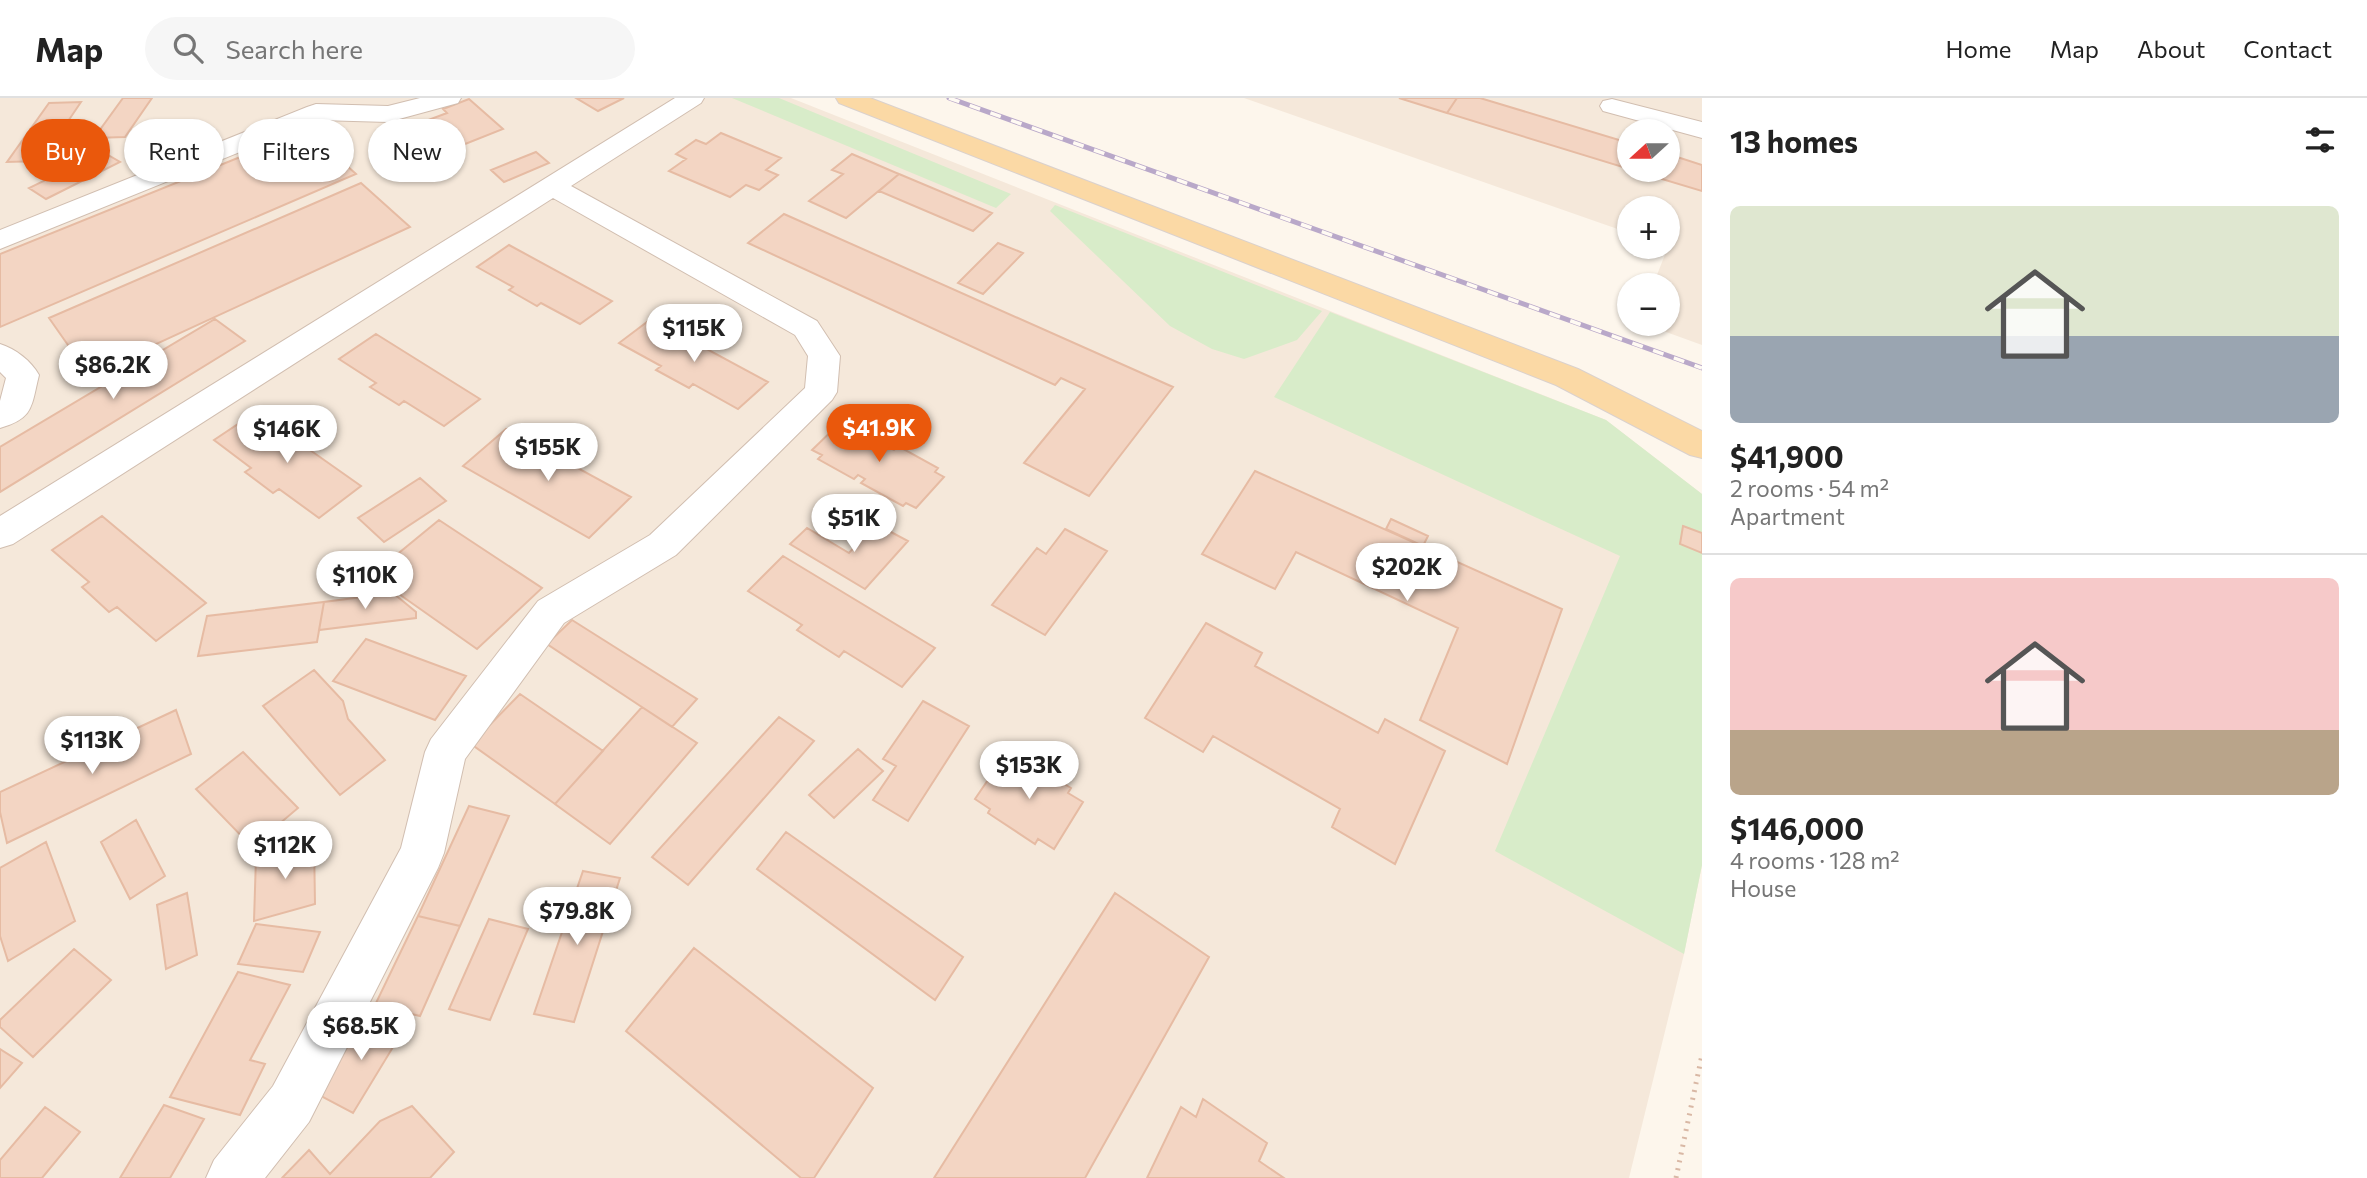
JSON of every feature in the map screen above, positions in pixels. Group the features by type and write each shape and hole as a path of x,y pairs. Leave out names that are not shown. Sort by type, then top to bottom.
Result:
{"main road":[{"path":"848,98 1567,377 1702,446"}],"street":[{"path":"0,240 306,105 388,114 449,98"},
{"path":"0,534 692,98"},
{"path":"1587,98 1615,102 1702,130"},
{"path":"232,1178 291,1104 422,853 446,752 502,677 551,612 663,545 821,392 824,356 806,328 551,186"},
{"path":"0,355 23,375 14,410 0,416"}],"path":[{"path":"1675,1178 1702,1055"}],"shaded area":[{"path":"0,98 791,98 1606,420 1702,494 1702,865 1684,954 1629,1178 0,1178"},
{"path":"1244,98 1702,98 1702,345 1677,336 1680,336 1680,273 1658,273 1663,259 1680,259 1680,196 1617,196 1617,229"}],"green space":[{"path":"732,98 779,98 1011,194 996,208"},
{"path":"1055,205 1322,311 1297,340 1244,359 1212,349 1170,326 1050,211"},
{"path":"1330,312 1606,420 1702,494 1702,865 1684,954 1495,851 1620,556 1274,397"}],"building":[{"path":"123,98 152,98 137,119 124,119 124,137 110,137 110,119 108,119"},
{"path":"576,98 624,98 598,111"},
{"path":"1399,98 1457,98 1447,113"},
{"path":"1457,98 1480,98 1617,139 1617,165 1447,113"},
{"path":"469,99 503,129 466,144 466,119 431,119 447,113 443,109"},
{"path":"81,102 69,119 38,119 49,103"},
{"path":"721,133 781,158 766,170 778,175 759,190 746,185 730,197 669,171 686,159 676,154 696,140 706,144"},
{"path":"21,142 21,162 7,162"},
{"path":"536,152 549,163 504,182 491,170"},
{"path":"852,154 899,174 846,218 809,201 843,174 832,170"},
{"path":"110,156 120,162 110,167"},
{"path":"238,158 238,182 337,182 0,327 0,254 178,182 224,182 224,164"},
{"path":"1680,158 1702,165 1702,191 1672,182 1680,182"},
{"path":"899,174 992,213 973,231 879,191"},
{"path":"41,182 80,182 46,199 29,188"},
{"path":"361,183 410,227 89,375 49,318"},
{"path":"784,214 1173,387 1089,496 1024,463 1085,389 1061,378 1055,385 748,243"},
{"path":"998,243 1023,253 983,294 958,283"},
{"path":"509,245 612,301 580,324 541,303 537,306 509,290 513,287 477,267"},
{"path":"215,319 245,341 0,492 0,447"},
{"path":"651,319 768,382 738,409 693,384 689,388 656,370 661,366 619,343"},
{"path":"376,334 480,399 444,426 404,401 399,405 370,387 376,383 339,359"},
{"path":"132,355 143,362 122,375 109,365"},
{"path":"256,412 361,486 319,518 279,489 273,493 245,472 251,468 214,440"},
{"path":"842,421 851,426 855,423 891,442 887,446 894,450 898,446 938,468 935,472 944,477 916,508 906,503 903,506 861,483 865,479 858,475 854,479 818,459 822,455 812,450"},
{"path":"506,429 631,497 589,538 463,466"},
{"path":"1255,471 1562,609 1507,764 1420,720 1458,628 1296,552 1275,589 1202,554"},
{"path":"420,478 446,501 384,542 358,518"},
{"path":"102,516 206,603 156,641 117,607 109,612 82,587 89,582 52,550"},
{"path":"1391,519 1428,536 1423,546 1386,529"},
{"path":"439,520 542,588 477,649 372,575"},
{"path":"876,524 908,541 865,589 790,544 807,528 849,553"},
{"path":"1683,526 1702,533 1702,553 1680,544"},
{"path":"1065,529 1107,551 1045,635 992,605 1037,548 1046,554"},
{"path":"783,556 935,648 902,687 844,651 839,657 797,630 802,625 748,591"},
{"path":"393,593 416,612 416,618 319,630 324,602"},
{"path":"324,602 317,642 198,656 207,616"},
{"path":"572,620 697,699 672,727 547,644"},
{"path":"1206,623 1262,653 1255,666 1378,733 1385,719 1445,751 1395,864 1332,827 1340,809 1213,736 1203,752 1145,718"},
{"path":"366,639 466,676 435,720 333,681"},
{"path":"314,670 343,701 348,719 385,760 340,795 263,706"},
{"path":"520,694 603,751 555,804 471,744"},
{"path":"923,701 969,726 908,821 873,800 896,766 883,759"},
{"path":"642,707 697,743 610,844 555,804"},
{"path":"176,710 191,754 7,843 0,812 0,792"},
{"path":"779,717 814,741 688,885 652,857"},
{"path":"858,749 883,771 834,818 809,795"},
{"path":"243,752 298,808 252,847 196,789"},
{"path":"1005,755 1021,764 1024,760 1071,788 1068,793 1083,802 1054,849 1038,839 1035,844 988,813 990,809 975,799"},
{"path":"469,806 509,816 460,926 418,916"},
{"path":"136,820 165,876 130,899 101,842"},
{"path":"786,832 963,957 935,1000 757,869"},
{"path":"46,842 75,921 8,961 0,936 0,868"},
{"path":"314,842 315,904 254,921 256,857"},
{"path":"583,871 620,878 574,1022 534,1014"},
{"path":"187,893 197,955 166,969 157,905"},
{"path":"1115,893 1209,957 1085,1178 934,1178"},
{"path":"418,916 460,926 420,1016 375,1005"},
{"path":"489,919 528,929 490,1020 449,1009"},
{"path":"256,924 320,932 303,972 238,964"},
{"path":"694,948 873,1088 814,1178 801,1178 626,1031"},
{"path":"74,949 111,980 33,1057 0,1027 0,1020"},
{"path":"238,972 290,985 250,1060 265,1064 240,1115 170,1097"},
{"path":"370,1012 404,1029 353,1113 317,1094"},
{"path":"0,1049 22,1063 0,1088"},
{"path":"1203,1099 1267,1143 1259,1161 1284,1178 1147,1178 1181,1107 1196,1117"},
{"path":"164,1105 204,1119 170,1178 120,1178"},
{"path":"412,1106 454,1152 430,1178 282,1178 309,1150 330,1174 380,1121"},
{"path":"45,1107 80,1132 42,1178 0,1178 0,1160"}],"railway":[{"path":"949,98 1702,368"}]}
